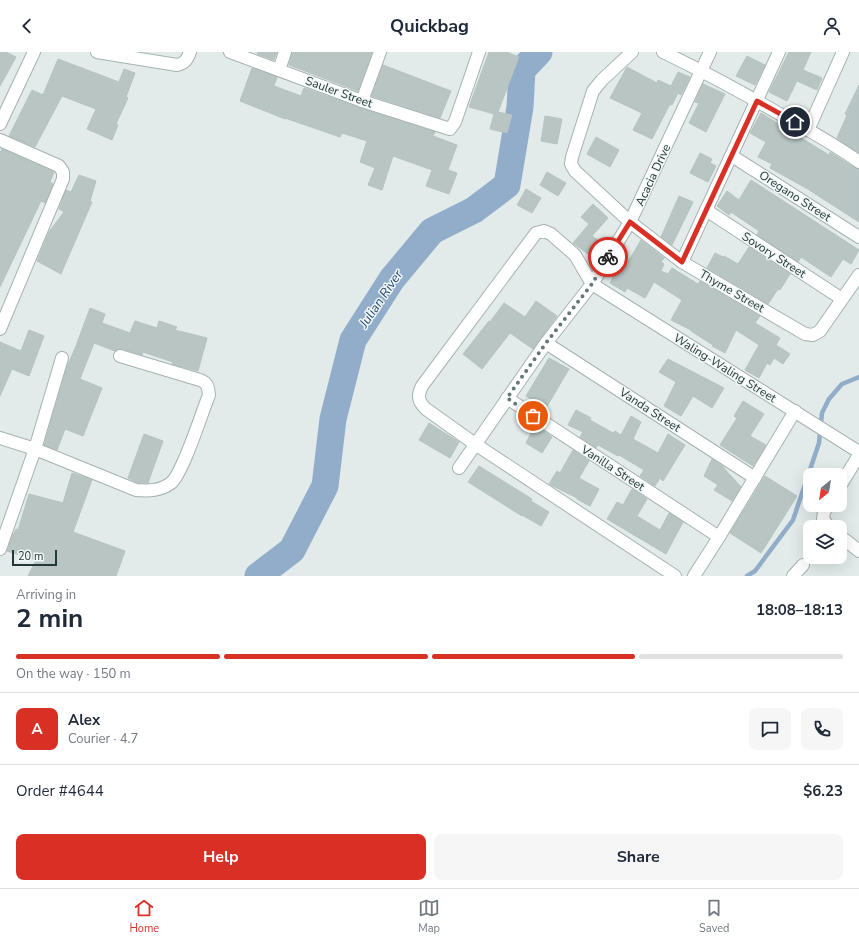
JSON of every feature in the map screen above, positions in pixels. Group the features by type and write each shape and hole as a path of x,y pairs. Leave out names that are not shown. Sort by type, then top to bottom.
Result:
{"street":[{"path":"0,124 34,52"},
{"path":"97,52 177,65 187,60 190,52"},
{"name":"Sauler Street","path":"230,52 362,101 450,129 455,122 479,52"},
{"path":"279,70 285,52"},
{"path":"362,101 380,52"},
{"name":"Thyme Street","path":"632,52 602,80 593,91 572,157 571,164 575,171 630,222 682,262 805,334 813,335 820,331 842,299"},
{"path":"663,52 702,70 859,160"},
{"name":"Acacia Drive","path":"459,468 474,444 546,343 592,284 630,222 710,52"},
{"path":"682,262 779,52"},
{"path":"808,130 843,52"},
{"path":"0,140 59,166 63,172 63,180 0,329"},
{"name":"Oregano Street","path":"732,156 859,237"},
{"name":"Sovory Street","path":"706,210 842,299"},
{"path":"592,284 575,255 551,234 544,231 536,233 422,386 418,398 421,405 474,444 675,576"},
{"path":"842,299 859,275"},
{"name":"Waling-Waling Street","path":"592,284 808,419 859,453"},
{"name":"Vanda Street","path":"546,343 755,478"},
{"path":"0,438 35,449 136,490 153,491 172,482 182,467 209,395 208,387 205,382 200,380 120,356"},
{"path":"0,549 35,449 62,358"},
{"name":"Vanilla Street","path":"507,398 719,537"},
{"path":"694,576 795,411"},
{"path":"847,474 859,453"},
{"path":"847,542 859,551"},
{"path":"793,576 803,565"}],"building":[{"path":"0,52 6,52 16,57 0,86"},
{"path":"258,52 277,52 274,60 257,54"},
{"path":"292,52 372,52 358,91 289,65"},
{"path":"489,52 506,52 519,57 498,112 512,115 507,133 490,129 494,114 469,107"},
{"path":"789,52 811,52 803,70 822,78 817,90 797,81 787,101 769,92"},
{"path":"747,56 765,65 755,85 736,76"},
{"path":"58,59 119,82 124,69 135,73 126,97 128,98 116,124 118,125 112,140 87,129 96,109 62,96 35,147 9,136 32,90 43,95"},
{"path":"383,65 451,91 440,118 372,96"},
{"path":"627,67 657,83 658,80 671,86 678,72 690,77 681,95 678,93 672,105 670,104 652,139 633,130 642,113 610,98"},
{"path":"252,68 277,77 274,86 301,96 304,88 435,132 433,136 457,145 448,170 457,173 449,194 426,186 432,170 393,156 382,190 368,185 375,168 360,162 367,141 342,133 340,137 285,119 240,101"},
{"path":"703,84 725,94 706,132 689,123 699,103 695,102"},
{"path":"859,85 859,153 837,138 847,115 845,114"},
{"path":"761,113 829,155 830,152 859,169 859,222 806,188 770,168 772,164 758,157 766,142 750,133"},
{"path":"545,116 562,119 557,144 541,141"},
{"path":"596,137 619,150 610,167 587,154"},
{"path":"2,149 54,172 50,182 53,184 45,203 41,201 0,287 0,153"},
{"path":"700,153 712,159 710,163 716,166 708,182 690,173"},
{"path":"547,172 566,183 558,196 540,185"},
{"path":"79,175 96,181 90,201 92,202 61,274 37,261 49,232 64,212 59,209 66,190 71,192"},
{"path":"751,180 859,250 851,264 843,259 831,277 801,257 798,262 757,235 759,231 731,212 729,215 717,206 727,191 739,200"},
{"path":"526,189 541,198 532,213 517,205"},
{"path":"679,196 693,202 672,245 661,237"},
{"path":"593,204 608,218 592,236 603,244 592,257 573,243 589,224 581,217"},
{"path":"641,240 664,258 661,262 664,264 661,271 668,274 672,268 698,284 700,281 760,316 755,323 780,338 776,345 790,354 783,364 774,358 770,365 767,363 759,378 745,370 759,345 736,330 725,353 712,346 713,345 691,330 671,320 682,300 654,282 645,298 627,288 625,292 610,283 620,264 625,267"},
{"path":"749,247 790,274 780,290 778,289 768,304 707,268 715,253 738,264"},
{"path":"536,301 557,316 533,349 510,333 482,369 463,354 504,303 525,317"},
{"path":"90,308 105,314 102,323 130,333 135,321 157,328 159,321 177,327 175,330 207,338 198,371 172,364 173,362 143,352 142,355 123,349 118,349 115,351 94,343 80,379 102,388 83,436 65,429 57,450 44,445 67,367"},
{"path":"29,330 44,336 29,376 12,369 0,396 0,342 21,351"},
{"path":"549,358 569,369 546,408 526,396"},
{"path":"668,359 724,388 712,408 693,396 681,416 664,406 676,382 659,372"},
{"path":"743,401 764,414 750,436 766,445 753,466 720,445 737,418 734,416"},
{"path":"576,410 613,433 615,431 621,435 631,416 641,422 633,439 658,453 668,434 685,445 663,481 660,478 655,486 640,476 644,470 619,455 618,456 598,445 596,448 580,437 583,432 568,425"},
{"path":"429,423 459,442 450,458 419,440"},
{"path":"535,425 552,437 542,453 526,443"},
{"path":"144,434 163,441 148,483 138,483 128,478"},
{"path":"573,450 589,461 579,478 599,489 590,506 549,484 557,471 560,473"},
{"path":"712,459 722,466 741,487 732,501 714,490 718,485 704,476"},
{"path":"479,466 532,499 531,501 549,512 541,526 522,516 468,482"},
{"path":"72,473 92,480 73,532 125,551 116,576 28,576 36,560 7,551 13,534 16,529 18,530 29,494 63,503"},
{"path":"765,476 797,496 761,553 730,533"},
{"path":"632,489 647,499 637,516 660,530 669,513 683,522 666,554 607,519 617,502 623,505"}],"waterway":[{"name":"Julian River","path":"258,576 292,550 325,486 333,419 353,340 392,279 432,231 474,210 507,185 520,107 522,70 539,52"},
{"path":"747,576 755,571 793,520 819,443 822,413 829,399 842,384 859,377"}],"way so far":[{"path":"533,416 507,398 546,343 592,284 608,257"}],"route":[{"path":"608,257 630,222 682,262 757,101 795,122"}]}
